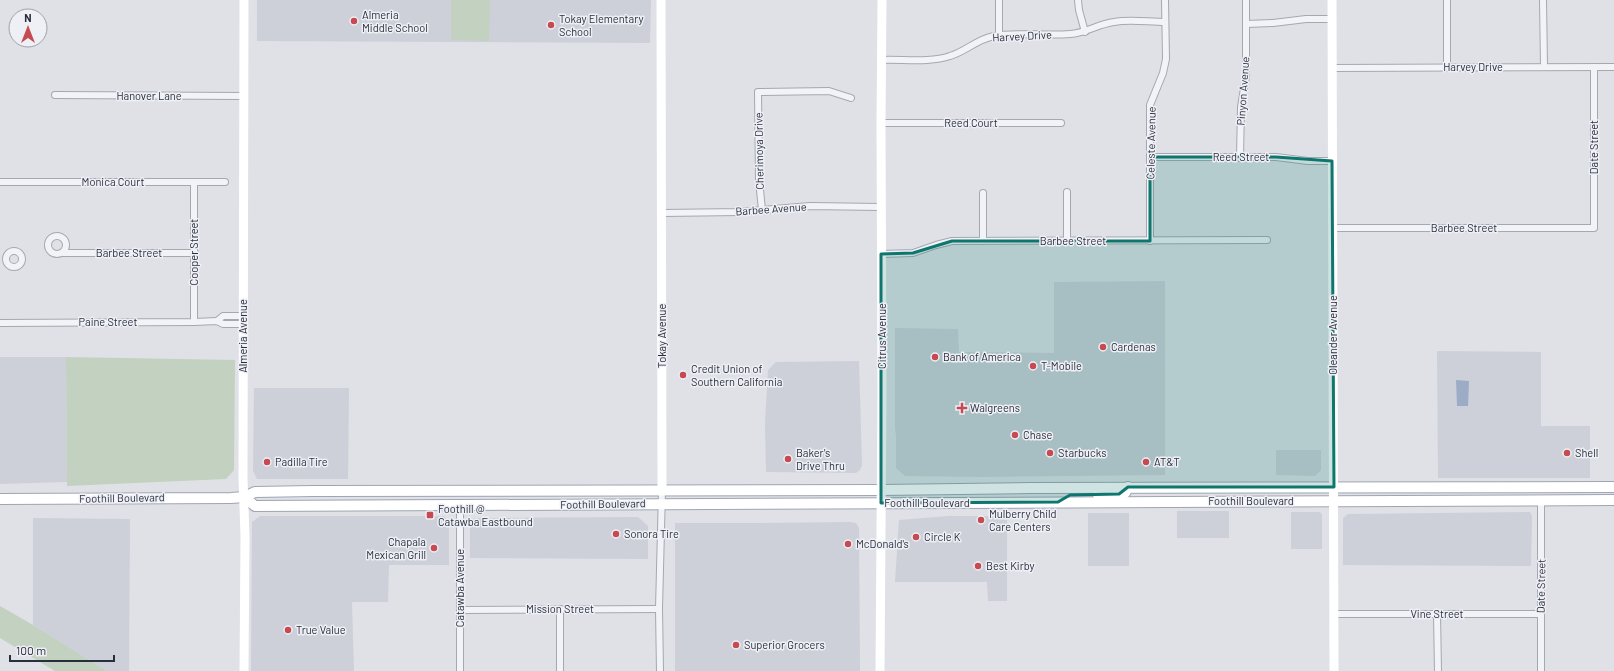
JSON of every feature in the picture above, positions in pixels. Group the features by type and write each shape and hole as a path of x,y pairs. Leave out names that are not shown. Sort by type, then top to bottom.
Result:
{"main road":[{"name":"Foothill Boulevard","path":"0,500 244,497 255,492 881,490 1128,487 1614,487"},
{"path":"1058,502 1070,495 1125,493 1128,487"},
{"name":"Foothill Boulevard","path":"244,497 255,506 1614,500"}],"street":[{"name":"Almeria Avenue","path":"244,0 244,671"},
{"name":"Tokay Avenue","path":"660,671 662,504 661,0"},
{"name":"Citrus Avenue","path":"880,671 882,0"},
{"path":"999,0 999,35"},
{"path":"1078,0 1085,32"},
{"name":"Celeste Avenue","path":"1150,241 1150,105 1163,73 1166,59 1165,0"},
{"name":"Pinyon Avenue","path":"1240,158 1241,107 1246,76 1246,0"},
{"name":"Oleander Avenue","path":"1332,0 1334,671"},
{"path":"1447,0 1447,68"},
{"path":"1543,0 1544,67"},
{"path":"1246,24 1273,23 1306,18 1332,19"},
{"name":"Harvey Drive","path":"881,60 927,60 943,58 954,54 982,39 999,35 1070,34 1085,32 1114,22 1165,22"},
{"name":"Date Street","path":"1594,67 1594,228"},
{"name":"Harvey Drive","path":"1332,68 1614,67"},
{"name":"Cherimoya Drive","path":"762,210 759,180 758,92 829,91 851,98"},
{"name":"Hanover Lane","path":"55,96 244,96"},
{"name":"Reed Court","path":"881,123 1061,123"},
{"name":"Reed Street","path":"1150,157 1276,157 1308,161 1332,161"},
{"name":"Monica Court","path":"0,182 225,182"},
{"name":"Cooper Street","path":"194,182 194,322"},
{"path":"1067,192 1067,241"},
{"path":"983,193 983,241"},
{"name":"Barbee Avenue","path":"662,213 740,212 810,206 881,207"},
{"name":"Barbee Street","path":"1333,228 1594,228"},
{"name":"Barbee Street","path":"881,254 913,253 952,241 1267,240"},
{"name":"Barbee Street","path":"63,253 195,252"},
{"path":"0,254 8,254"},
{"name":"Paine Street","path":"0,323 194,322 217,321 223,316 243,320"},
{"name":"Date Street","path":"1541,501 1541,671"},
{"name":"Catawba Avenue","path":"460,505 460,671"},
{"path":"560,609 560,671"},
{"name":"Mission Street","path":"461,610 660,609"},
{"name":"Vine Street","path":"1334,614 1541,614"},
{"path":"1437,614 1438,671"}],"highlighted area":[{"path":"1150,157 1276,157 1332,161 1334,487 1128,487 1119,494 1070,495 1058,502 881,503 881,254 913,253 952,241 1150,241"}],"shaded area":[{"path":"257,0 651,0 650,43 257,41"},
{"path":"1165,281 1165,475 981,477 905,476 896,468 895,328 958,329 959,352 1054,353 1054,282"},
{"path":"1437,351 1541,352 1541,426 1590,426 1590,478 1438,478"},
{"path":"0,357 66,357 67,482 0,484"},
{"path":"859,361 862,465 860,470 856,473 766,472 765,424 768,370 776,362"},
{"path":"254,388 349,388 348,479 257,479 253,471"},
{"path":"1276,450 1321,450 1321,470 1315,476 1276,475"},
{"path":"1177,511 1229,511 1229,538 1177,538"},
{"path":"1291,512 1320,512 1322,515 1322,549 1291,549"},
{"path":"1530,512 1532,516 1531,566 1343,565 1343,518 1348,514"},
{"path":"1088,513 1129,513 1129,566 1088,566"},
{"path":"260,516 444,516 449,522 449,565 389,565 388,602 352,602 354,671 251,671 252,522"},
{"path":"948,516 1007,516 1007,601 988,601 987,582 895,582 899,520"},
{"path":"638,517 648,526 648,559 470,558 470,519"},
{"path":"33,518 130,519 129,671 107,671 33,625"},
{"path":"675,523 856,523 859,528 860,671 675,671"}],"green space":[{"path":"451,0 490,0 489,41 451,40"},
{"path":"66,357 235,360 234,470 226,479 67,486"},
{"path":"0,606 107,671 55,671 0,638"}],"water":[{"path":"1456,380 1469,381 1468,406 1457,406"}],"place":[{"name":"Almeria Middle School","path":"354,21"},
{"name":"Tokay Elementary School","path":"551,25"},
{"name":"Cardenas","path":"1103,347"},
{"name":"Bank of America","path":"935,357"},
{"name":"T-Mobile","path":"1033,366"},
{"name":"Credit Union of Southern California","path":"683,375"},
{"name":"Walgreens","path":"962,408"},
{"name":"Chase","path":"1015,435"},
{"name":"Starbucks","path":"1050,453"},
{"name":"Shell","path":"1567,453"},
{"name":"Baker's Drive Thru","path":"788,459"},
{"name":"Padilla Tire","path":"267,462"},
{"name":"AT&T","path":"1146,462"},
{"name":"Foothill @ Catawba Eastbound","path":"430,515"},
{"name":"Mulberry Child Care Centers","path":"981,520"},
{"name":"Sonora Tire","path":"616,534"},
{"name":"Circle K","path":"916,537"},
{"name":"McDonald's","path":"848,544"},
{"name":"Chapala Mexican Grill","path":"434,548"},
{"name":"Best Kirby","path":"978,566"},
{"name":"True Value","path":"288,630"},
{"name":"Superior Grocers","path":"736,645"}]}
